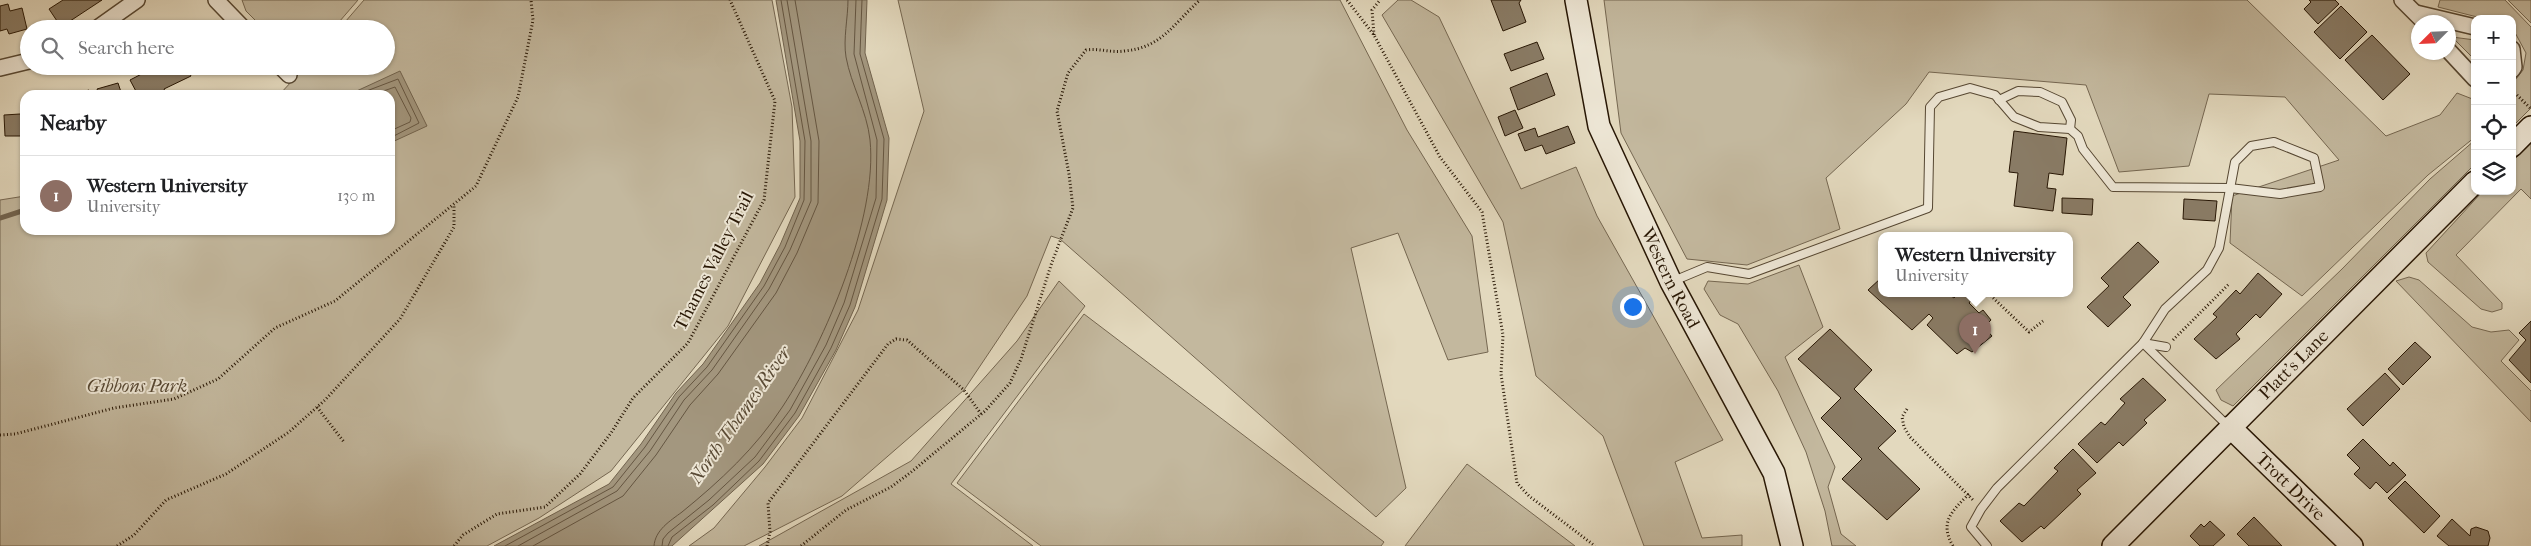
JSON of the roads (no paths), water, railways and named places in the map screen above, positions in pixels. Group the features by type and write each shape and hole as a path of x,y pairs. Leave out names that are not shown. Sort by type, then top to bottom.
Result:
{"street":[{"path":"111,20 137,0"},
{"path":"216,0 235,20"},
{"name":"Western Road","path":"1576,0 1599,126 1671,282 1774,473 1792,546"},
{"path":"2402,0 2417,15"},
{"path":"2456,24 2471,26"},
{"path":"2456,59 2471,75"},
{"path":"0,68 20,63"},
{"path":"2516,142 2531,127"},
{"name":"Platt's Lane","path":"2112,546 2471,186"},
{"name":"Trott Drive","path":"2230,427 2352,546"}],"lane":[{"path":"1671,282 1707,267 1749,274 1928,208 1930,107 1939,97 1970,88 1995,95 2014,117 2039,127 2070,129 2078,136 2083,149 2113,187 2230,188 2280,194 2320,187 2314,158 2274,142 2250,146 2235,162 2230,188 2218,248 2206,270 2165,309 2143,343 1997,488 1981,509 1971,528 1987,546"},
{"path":"1999,100 2018,90 2040,92 2062,102 2071,120 2070,129"},
{"path":"2143,343 2230,427"},
{"path":"2143,343 2166,347"}],"water":[{"name":"North Thames River","path":"776,0 867,0 865,53 889,138 887,200 855,307 836,350 799,416 763,464 672,546 494,546 609,484 641,444 676,393 703,364 760,283 780,245 800,198 800,141"},
{"path":"400,71 427,126 395,141 395,90 359,90 395,75"}],"waterway":[{"path":"0,218 20,212"}],"place":[{"name":"Western University","path":"1975,354"}],"park label":[{"name":"Gibbons Park","path":"137,386"}]}
